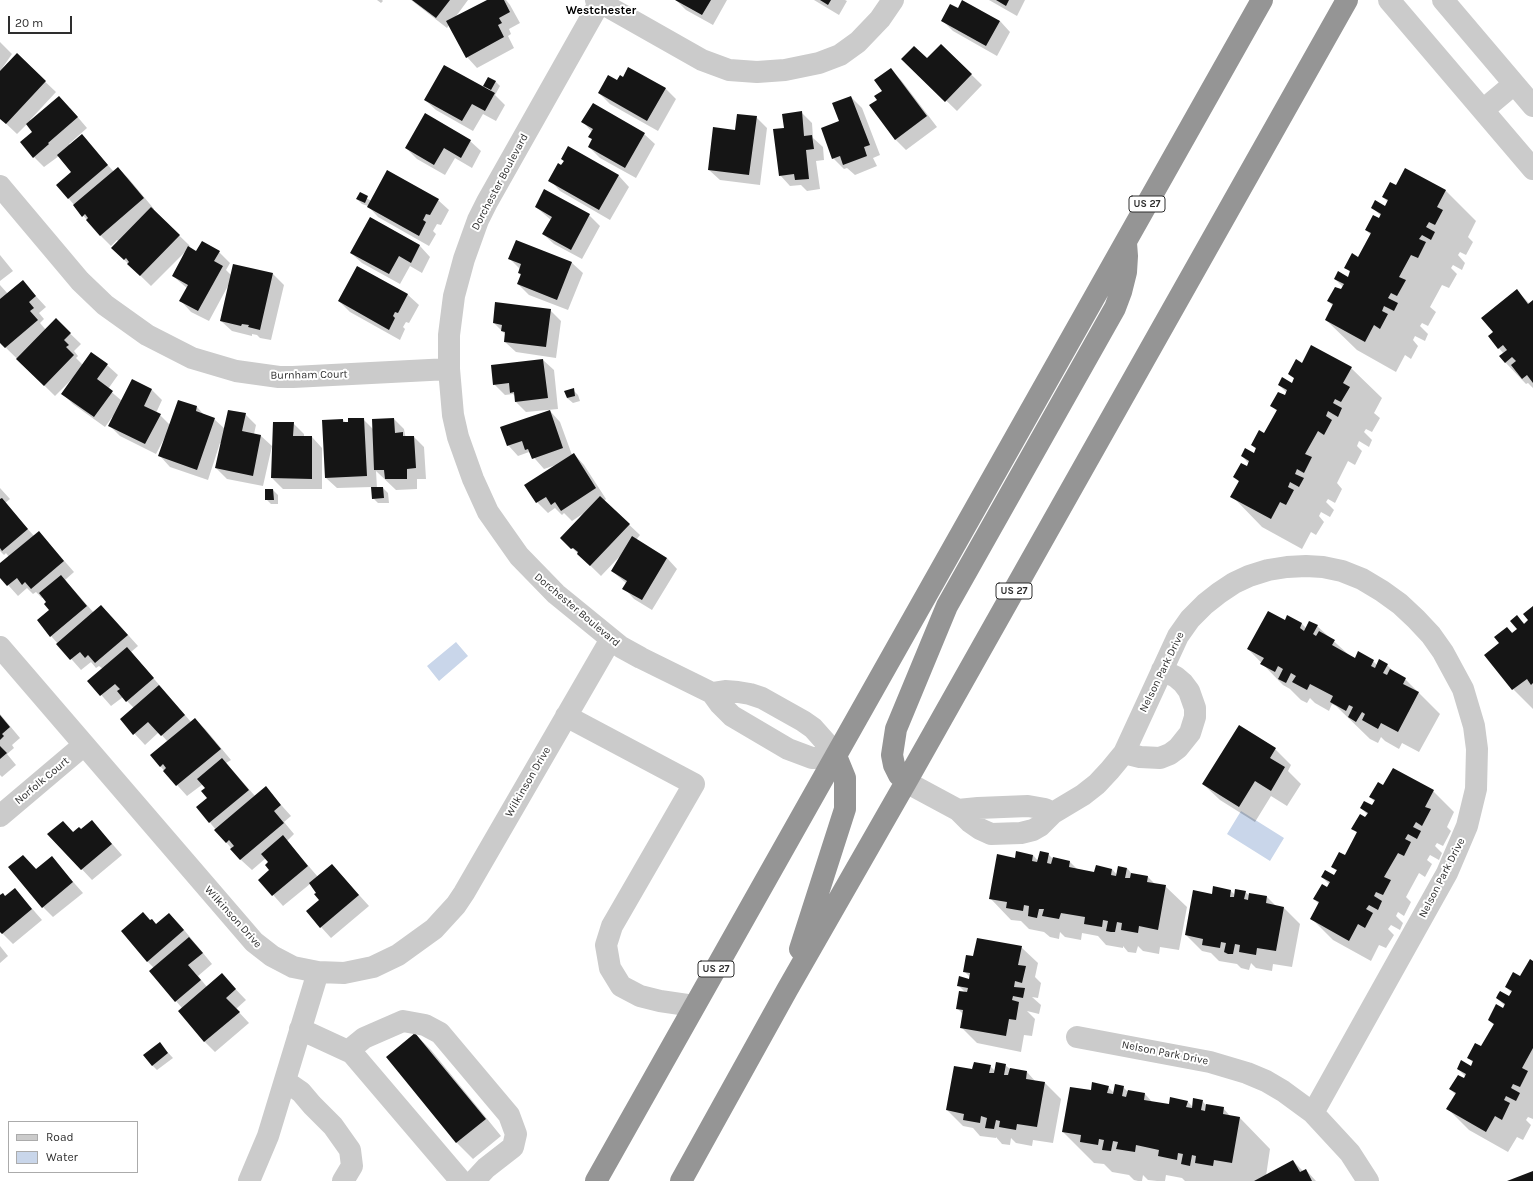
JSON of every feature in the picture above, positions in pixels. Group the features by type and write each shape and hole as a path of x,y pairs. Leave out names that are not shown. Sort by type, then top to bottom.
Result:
{"highway":[{"name":"US 27","path":"596,1181 1262,0"},
{"name":"US 27","path":"681,1181 787,990 1347,0"},
{"path":"906,782 899,775 894,765 892,754 896,729 947,606 1115,308 1122,292 1126,272 1126,241"},
{"path":"787,990 845,809 845,778 836,756"}],"street":[{"path":"599,1 702,60 728,70 757,72 785,70 819,63 840,54 858,42 880,19 893,0"},
{"path":"1389,0 1533,168"},
{"path":"1443,0 1533,106"},
{"name":"Dorchester Boulevard","path":"599,1 478,220 464,259 454,296 449,335 449,369 453,415 458,438 473,479 488,512 508,542 530,569 556,594 611,639 631,653 712,693 732,716 788,750 812,758 836,756"},
{"path":"1483,110 1514,84"},
{"name":"Burnham Court","path":"0,186 80,281 96,297 118,315 147,335 192,358 236,371 279,377 449,369"},
{"name":"Nelson Park Drive","path":"906,782 958,810 980,829 991,834 1020,833 1033,830 1044,823 1053,813 1073,802 1097,784 1124,753 1178,636 1190,619 1219,593 1249,576 1268,570 1299,566 1323,567 1342,571 1362,579 1400,604 1431,635 1443,652 1462,689 1474,726 1478,770 1476,789 1467,826 1447,873 1313,1113"},
{"name":"Wilkinson Drive","path":"0,647 250,938 262,950 293,967 318,972 344,973 359,971 385,962 412,947 446,917 464,893 611,639"},
{"path":"1124,753 1145,758 1160,758 1170,754 1178,748 1190,733 1195,716 1195,708 1189,691 1176,677 1162,670"},
{"path":"712,693 725,691 738,692 762,698 813,728 836,756"},
{"path":"566,716 694,784 612,926 606,945 610,968 621,986 640,996 660,1001 694,1006"},
{"name":"Norfolk Court","path":"0,816 84,745"},
{"path":"249,1181 268,1136 318,972"},
{"path":"348,1051 364,1038 403,1021 425,1025 440,1033 509,1115 516,1134 513,1147 486,1168 474,1181"},
{"path":"300,1029 352,1053 461,1181"},
{"name":"Nelson Park Drive","path":"1077,1037 1228,1066 1266,1081 1283,1090 1313,1113 1350,1153 1368,1181"},
{"path":"285,1081 301,1092 333,1126 350,1150 352,1166 343,1181"}],"water":[{"path":"456,642 468,656 439,681 427,666"},
{"path":"1241,811 1284,838 1270,861 1227,834"}],"building":[{"path":"412,0 450,0 436,18"},
{"path":"487,0 504,0 510,12 499,18 502,23 498,25 504,37 466,58 446,21"},
{"path":"675,0 711,0 702,15"},
{"path":"820,0 831,0 828,5"},
{"path":"962,0 1000,21 986,46 941,21 950,4 958,8"},
{"path":"996,0 1009,0 1006,6"},
{"path":"941,44 972,74 945,102 901,59 914,46 927,58"},
{"path":"17,53 46,81 6,124 0,119 0,71"},
{"path":"444,65 495,93 485,111 472,104 462,121 424,100"},
{"path":"628,67 666,88 647,121 598,93 608,75 617,80 620,75 623,77"},
{"path":"891,68 927,116 895,140 869,105 877,100 874,96 882,91 874,80"},
{"path":"488,77 496,81 491,90 483,86"},
{"path":"59,96 78,117 33,158 20,142 32,132 26,124"},
{"path":"851,96 870,145 864,147 867,156 843,165 840,156 832,159 821,128 839,121 832,103"},
{"path":"593,103 645,133 625,168 588,147 592,139 588,137 593,129 581,122"},
{"path":"802,111 804,136 812,135 814,149 806,150 809,179 795,180 794,174 779,176 773,129 784,128 782,114"},
{"path":"425,113 471,140 461,158 444,148 434,165 405,148"},
{"path":"737,114 757,116 749,175 708,170 713,127 735,130"},
{"path":"82,134 108,165 68,199 56,185 71,172 57,155"},
{"path":"568,146 619,175 599,210 548,181 558,163 561,165 564,161 561,159"},
{"path":"118,167 144,198 100,236 86,220 88,218 85,214 82,217 73,205"},
{"path":"1405,168 1446,190 1437,207 1443,210 1435,225 1429,222 1426,227 1435,232 1431,240 1422,235 1419,239 1426,242 1418,258 1411,255 1399,277 1406,280 1397,296 1391,293 1388,298 1398,303 1394,311 1384,306 1382,311 1388,314 1380,329 1374,325 1365,342 1325,320 1333,304 1327,301 1335,287 1341,289 1344,284 1334,279 1338,271 1348,277 1350,271 1344,268 1352,253 1358,257 1371,233 1365,230 1373,215 1379,218 1381,214 1371,208 1375,200 1385,206 1388,200 1382,197 1390,182 1396,185"},
{"path":"387,170 439,199 430,215 426,214 423,220 426,222 419,236 367,207"},
{"path":"544,189 590,214 571,250 542,234 552,217 535,207"},
{"path":"360,192 368,196 365,203 356,199"},
{"path":"151,207 180,235 140,276 127,264 129,262 126,258 124,260 111,248"},
{"path":"370,217 420,245 411,263 399,256 389,274 350,253"},
{"path":"516,240 572,262 557,300 517,284 521,274 518,273 521,264 508,259"},
{"path":"202,241 220,251 214,261 223,266 198,311 179,301 188,285 172,276 188,246 196,251"},
{"path":"233,264 273,273 260,330 248,327 249,325 242,324 241,326 220,321"},
{"path":"357,266 408,294 398,313 395,312 393,316 395,318 389,330 338,301"},
{"path":"23,280 36,296 29,302 34,308 30,311 38,320 5,348 0,343 0,299"},
{"path":"1517,289 1528,304 1533,300 1533,383 1527,375 1522,379 1511,365 1516,361 1512,357 1505,363 1499,356 1507,350 1503,345 1498,349 1488,336 1493,332 1481,318"},
{"path":"495,302 551,309 546,347 504,342 505,332 501,331 502,325 493,323"},
{"path":"56,318 71,333 64,340 69,345 66,347 74,355 44,386 16,359"},
{"path":"1311,345 1352,367 1343,383 1350,387 1341,402 1335,399 1333,403 1342,408 1338,417 1328,411 1326,416 1332,420 1324,435 1318,431 1305,454 1312,457 1304,473 1297,469 1295,474 1304,478 1299,487 1290,482 1288,487 1294,490 1286,505 1280,502 1271,519 1230,497 1239,481 1233,477 1241,463 1247,466 1249,461 1241,456 1245,448 1254,453 1256,448 1251,445 1259,430 1264,433 1277,410 1270,406 1278,392 1285,395 1287,390 1278,385 1282,377 1292,383 1294,378 1288,374 1296,359 1302,363"},
{"path":"91,352 108,364 97,379 113,391 94,417 61,394"},
{"path":"543,359 548,398 515,402 514,392 510,393 509,383 493,385 491,365"},
{"path":"132,379 152,389 144,406 161,414 145,444 108,426"},
{"path":"574,388 575,396 567,398 564,391"},
{"path":"178,400 197,406 196,411 215,418 197,470 158,456"},
{"path":"228,410 246,413 242,431 261,435 253,476 215,468"},
{"path":"550,410 563,448 532,459 528,449 525,450 522,441 507,446 500,427"},
{"path":"348,418 364,418 367,476 325,478 322,420 343,419 343,422 348,422"},
{"path":"394,418 395,433 403,432 403,436 414,436 416,468 407,469 407,479 385,479 384,470 374,470 372,419"},
{"path":"273,422 294,422 293,436 312,436 312,479 271,478"},
{"path":"574,453 596,488 561,511 555,502 551,505 546,497 536,503 524,485"},
{"path":"371,487 383,487 384,498 372,499"},
{"path":"265,489 273,489 274,500 265,500"},
{"path":"600,496 630,524 590,566 577,554 578,552 573,548 571,549 560,538"},
{"path":"2,498 28,529 2,551 0,548 0,499"},
{"path":"39,531 64,561 31,589 25,582 22,585 17,578 7,586 0,578 0,563"},
{"path":"632,536 667,558 642,600 622,589 627,581 611,571"},
{"path":"61,575 87,606 50,637 37,620 49,610 44,604 46,602 39,593"},
{"path":"101,605 128,635 95,663 88,655 85,658 80,652 70,660 56,644"},
{"path":"1533,606 1533,683 1531,685 1527,679 1512,690 1484,655 1499,643 1494,637 1507,627 1512,633 1517,629 1510,621 1517,615 1524,624 1528,620 1523,614"},
{"path":"1268,611 1285,620 1287,615 1302,623 1300,628 1304,631 1309,621 1318,625 1313,634 1316,636 1319,631 1335,640 1332,645 1355,658 1358,651 1374,660 1371,666 1375,668 1379,659 1388,664 1383,673 1387,675 1390,669 1406,678 1403,684 1419,692 1398,732 1381,723 1378,729 1362,720 1365,714 1362,712 1356,722 1348,717 1353,707 1349,705 1346,711 1330,702 1333,696 1310,684 1307,690 1292,682 1296,676 1291,673 1286,683 1278,679 1283,669 1278,666 1275,672 1260,664 1264,658 1247,649"},
{"path":"127,647 154,678 126,702 117,691 120,689 115,684 100,696 87,681"},
{"path":"159,685 185,715 161,736 148,722 133,735 120,719"},
{"path":"0,715 10,727 2,734 4,736 0,740"},
{"path":"195,718 221,749 176,786 163,771 166,768 163,764 160,767 150,755"},
{"path":"1239,725 1276,748 1270,758 1285,767 1271,791 1255,781 1239,807 1202,784"},
{"path":"0,746 7,753 0,759"},
{"path":"222,758 249,790 209,823 196,807 207,798 201,791 205,788 197,779"},
{"path":"1393,768 1434,790 1425,807 1431,809 1422,826 1416,822 1413,827 1421,831 1417,839 1408,834 1405,839 1411,842 1404,856 1398,853 1384,877 1391,880 1383,895 1376,892 1374,896 1382,901 1378,910 1369,905 1366,909 1373,913 1365,928 1358,924 1349,941 1310,919 1319,902 1313,899 1322,884 1327,887 1330,882 1321,877 1325,870 1334,875 1337,870 1331,867 1339,852 1345,855 1357,832 1351,829 1360,814 1365,817 1368,813 1360,808 1364,801 1372,805 1375,800 1369,797 1378,782 1383,785"},
{"path":"266,786 281,805 274,811 284,823 240,860 230,849 234,846 229,840 226,843 214,830"},
{"path":"92,820 112,844 81,870 47,834 63,821 73,832 79,827 81,829"},
{"path":"283,835 308,866 272,896 258,880 269,870 265,865 268,862 261,854"},
{"path":"1016,851 1033,855 1032,861 1037,862 1040,851 1049,853 1047,863 1051,864 1053,857 1070,861 1069,867 1094,872 1096,865 1112,869 1111,875 1116,876 1118,866 1127,868 1125,878 1130,878 1131,873 1148,876 1147,882 1166,885 1158,930 1139,926 1138,933 1121,930 1122,923 1117,922 1115,932 1111,932 1106,931 1108,921 1103,920 1102,927 1084,924 1085,917 1061,913 1059,919 1042,916 1044,909 1039,909 1037,918 1028,916 1029,906 1024,905 1023,911 1006,908 1007,902 989,899 997,854 1015,858"},
{"path":"23,855 36,869 52,856 73,882 42,908 8,867"},
{"path":"332,864 359,895 320,928 306,911 319,900 314,894 316,893 309,883"},
{"path":"1213,886 1231,890 1230,897 1234,897 1235,889 1246,891 1244,899 1248,900 1249,893 1267,896 1266,903 1284,907 1276,951 1257,948 1256,955 1239,952 1240,945 1235,944 1233,954 1228,954 1224,952 1226,943 1221,942 1220,948 1202,945 1203,939 1185,935 1193,890 1212,894"},
{"path":"15,888 32,909 2,934 0,932 0,895 3,893 5,896"},
{"path":"143,912 156,924 169,913 184,930 147,962 121,931"},
{"path":"189,937 203,953 188,965 201,980 175,1002 149,971"},
{"path":"977,938 1022,946 1018,965 1026,966 1022,983 1015,981 1014,987 1025,988 1023,998 1013,996 1012,1000 1019,1002 1016,1020 1009,1019 1006,1036 960,1028 963,1010 956,1009 959,991 967,992 968,988 957,986 959,976 969,979 970,973 963,972 966,955 973,956"},
{"path":"1530,959 1533,961 1533,1048 1522,1068 1528,1071 1520,1087 1513,1084 1511,1088 1520,1093 1516,1101 1506,1096 1504,1100 1510,1103 1502,1120 1495,1116 1486,1132 1446,1109 1456,1093 1449,1089 1458,1075 1464,1078 1466,1074 1457,1069 1461,1060 1471,1066 1473,1061 1467,1058 1475,1043 1481,1046 1494,1024 1488,1020 1496,1004 1503,1008 1505,1004 1496,998 1498,994 1500,991 1509,996 1512,991 1505,987 1513,972 1520,976"},
{"path":"222,973 236,989 226,998 240,1012 204,1042 178,1011"},
{"path":"415,1033 486,1119 456,1143 386,1057"},
{"path":"160,1042 168,1053 152,1066 143,1055"},
{"path":"974,1062 991,1065 989,1073 994,1073 996,1062 1006,1064 1004,1075 1008,1075 1010,1068 1027,1071 1026,1079 1045,1082 1037,1127 1017,1124 1016,1130 999,1127 1000,1121 996,1120 994,1129 985,1128 987,1118 981,1116 980,1123 963,1120 964,1114 946,1110 954,1066 972,1069"},
{"path":"1092,1082 1109,1086 1107,1093 1113,1094 1115,1084 1124,1086 1122,1096 1126,1097 1128,1090 1145,1093 1144,1100 1169,1104 1170,1097 1188,1101 1186,1107 1192,1108 1193,1098 1203,1100 1201,1110 1205,1111 1206,1104 1224,1107 1223,1114 1240,1117 1232,1163 1214,1160 1213,1166 1195,1163 1196,1156 1192,1155 1190,1166 1181,1164 1183,1154 1178,1153 1177,1160 1158,1156 1159,1150 1136,1145 1135,1152 1116,1149 1118,1142 1113,1141 1111,1151 1102,1150 1104,1140 1099,1139 1098,1145 1080,1142 1081,1135 1062,1132 1070,1087 1091,1090"},
{"path":"1293,1160 1300,1172 1306,1169 1312,1181 1254,1181"},
{"path":"1533,1171 1533,1181 1507,1181"}],"district":[{"name":"Westchester","path":"601,11"}]}
